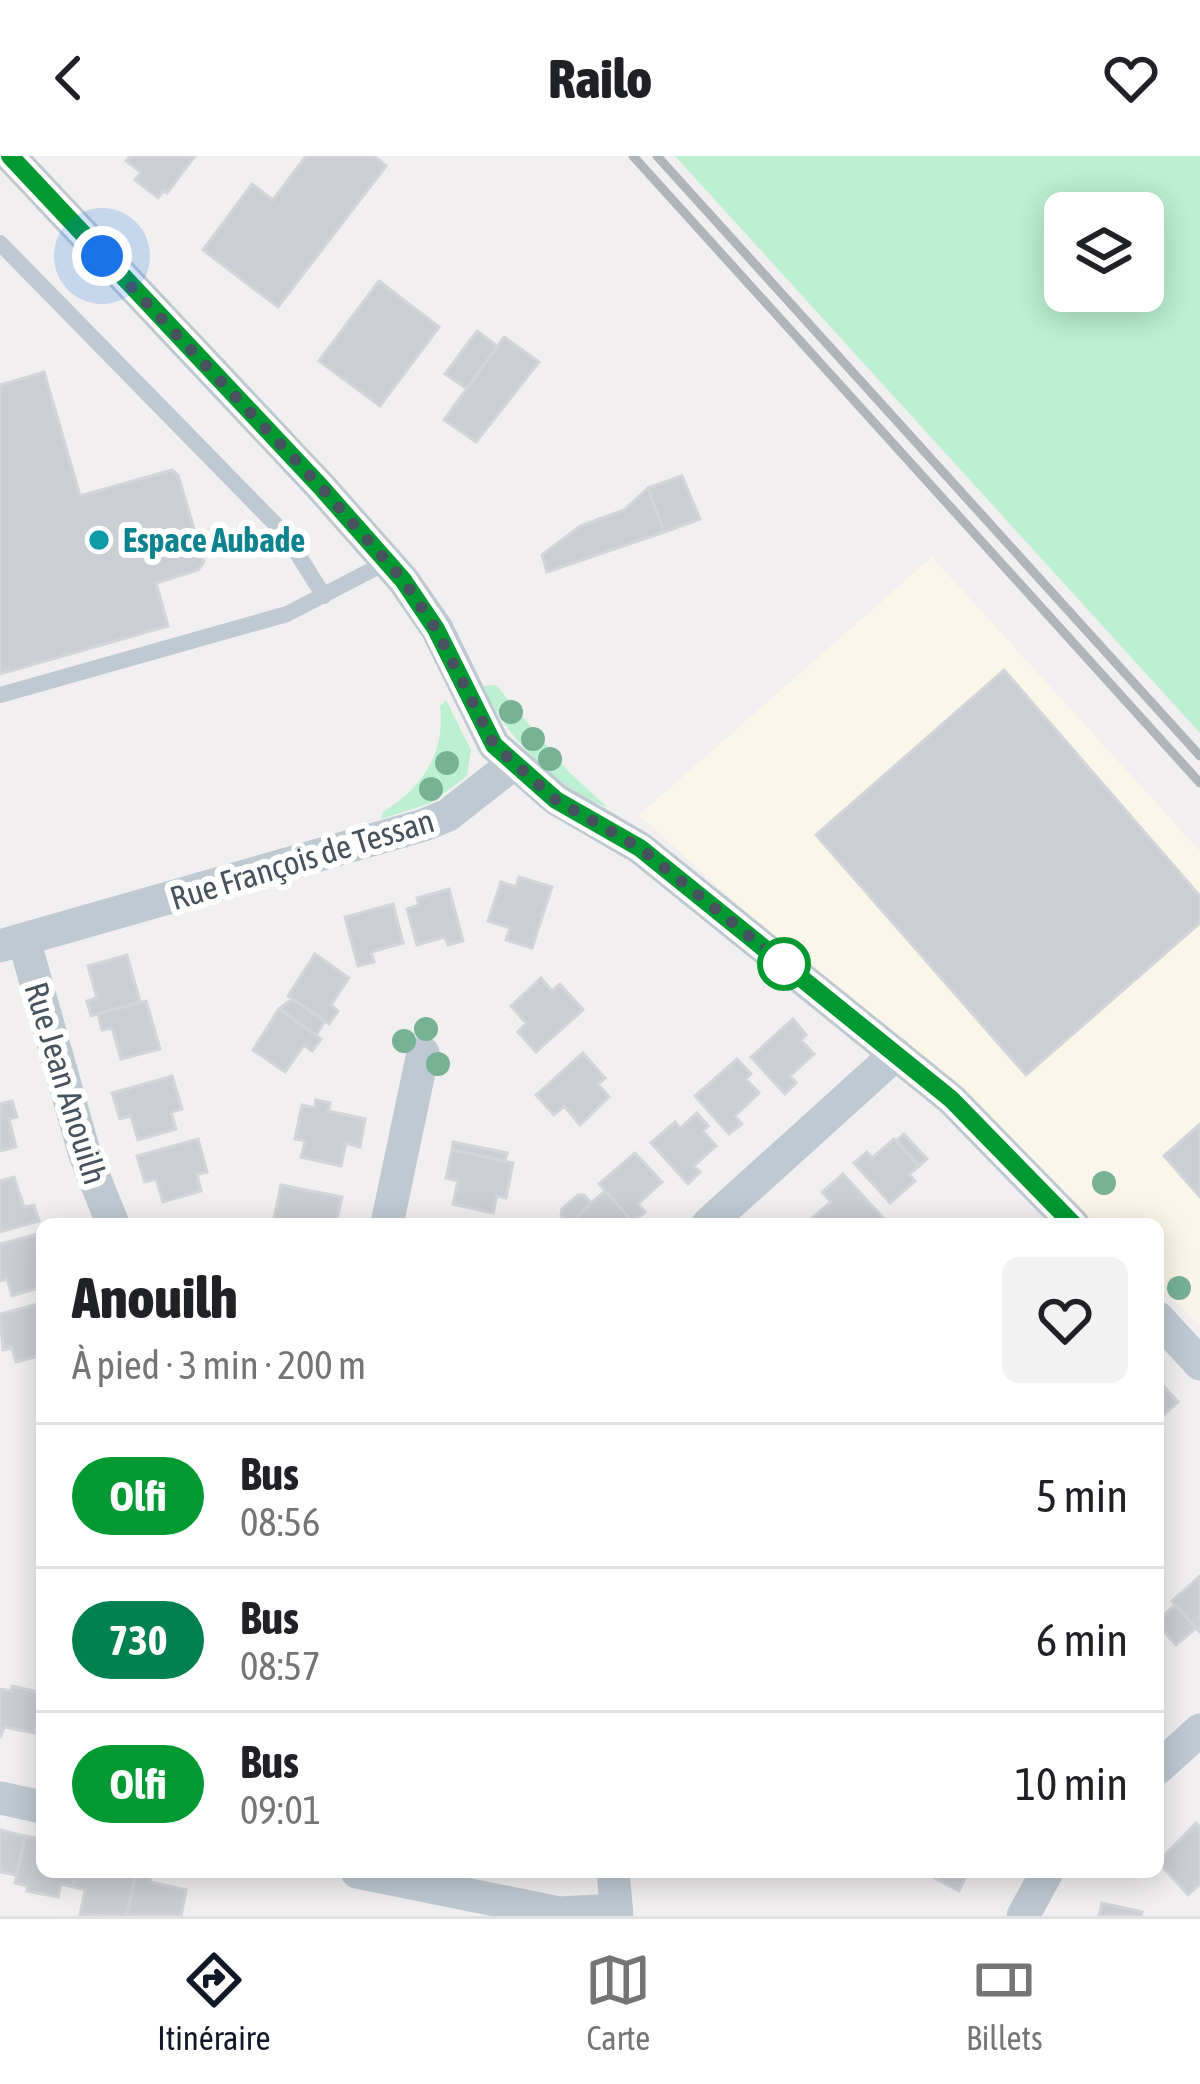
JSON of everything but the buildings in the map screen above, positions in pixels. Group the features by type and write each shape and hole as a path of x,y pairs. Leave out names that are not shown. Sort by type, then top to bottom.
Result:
{"street":[{"path":"12,169 387,562 436,629 481,724 513,764 556,800 640,848 896,1054 971,1118 1066,1218"},
{"name":"Rue François de Tessan","path":"12,943 424,825 448,815 513,764"},
{"name":"Rue Jean Anouilh","path":"12,943 111,1218"},
{"path":"388,1218 423,1053"},
{"path":"715,1218 896,1054"},
{"path":"1164,1325 1200,1364"},
{"path":"1164,1763 1200,1730"},
{"path":"0,1798 36,1806"},
{"path":"387,1878 559,1913 617,1913 614,1878"},
{"path":"1023,1916 1044,1878"}],"lane":[{"path":"0,243 285,534 324,596"},
{"path":"0,695 287,614 387,562"}],"shaded area":[{"path":"932,557 1200,851 1200,1325 1164,1292 1164,1218 1082,1218 639,815"}],"green space":[{"path":"675,156 1200,156 1200,733"},
{"path":"496,685 568,771 608,808 550,773 519,742 483,686"},
{"path":"446,700 471,750 467,776 431,803 381,819 428,768 439,739 440,706"}],"railway":[{"path":"633,156 1200,783"},
{"path":"657,156 1200,756"}],"bus line":[{"name":"Olfi","path":"10,156 403,580 436,629 494,745 556,800 640,848 951,1099 1068,1218"}],"place":[{"name":"Espace Aubade","path":"99,540"}],"route":[{"path":"102,256 403,580 436,629 494,745 556,800 640,848 784,964"}]}
